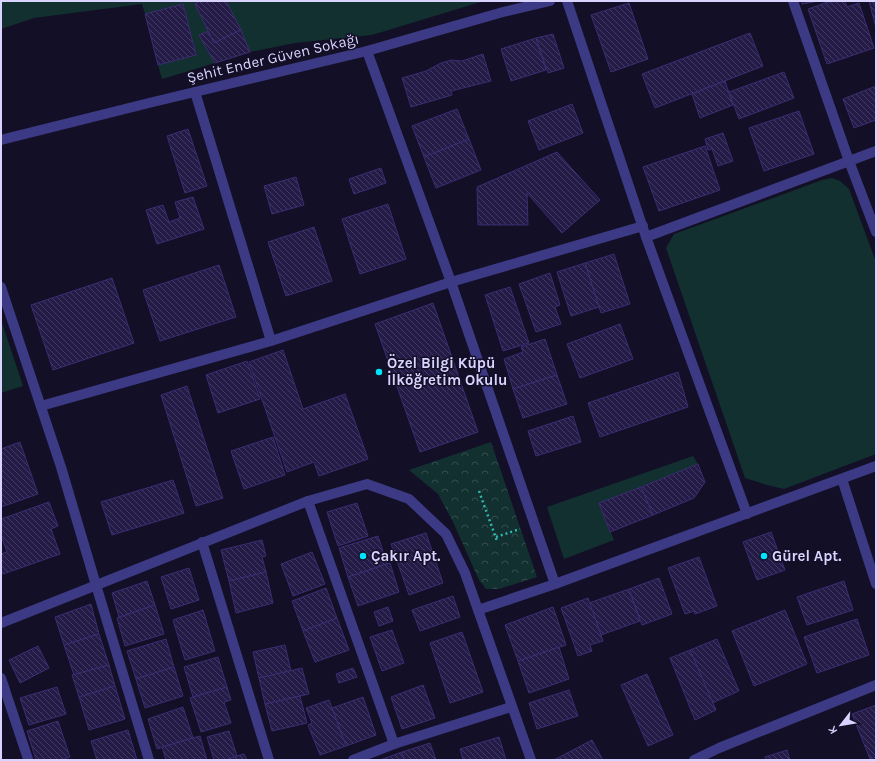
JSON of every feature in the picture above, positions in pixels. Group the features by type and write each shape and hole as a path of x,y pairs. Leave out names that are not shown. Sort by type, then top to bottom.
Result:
{"street":[{"name":"Şehit Ender Güven Sokağı","path":"1,140 367,51 503,12 550,1"},
{"path":"567,1 646,237 747,514"},
{"path":"793,1 849,161 876,232"},
{"path":"367,51 451,282 555,584"},
{"path":"195,92 271,341"},
{"path":"646,237 876,151"},
{"path":"41,406 271,341 451,282 643,226"},
{"path":"1,287 61,467 149,760"},
{"path":"478,610 555,584 876,466"},
{"path":"842,479 876,584"},
{"path":"1,623 308,501 367,484 409,499 446,534 465,573 511,707 531,760"},
{"path":"308,501 394,744"},
{"path":"202,542 269,760"},
{"path":"1,678 28,759"},
{"path":"694,760 718,748 876,684"},
{"path":"353,760 394,744 511,707"}],"path":[{"path":"480,491 497,542"},
{"path":"496,537 535,524"}],"green space":[{"path":"1,1 200,1 195,4 208,31 199,35 215,63 162,79 158,65 196,55 183,4 145,14 142,4 34,18 1,29"},
{"path":"226,1 484,1 372,35 295,43 250,52"},
{"path":"832,178 840,181 849,189 876,262 876,454 784,489 745,478 666,248 674,234 822,180"},
{"path":"1,320 23,386 1,393"},
{"path":"491,442 537,577 499,589 486,589 479,580 453,522 438,494 409,470"},
{"path":"693,456 698,464 599,503 614,540 564,559 547,507"}],"building":[{"path":"200,1 226,1 241,30 214,43 195,4"},
{"path":"802,1 819,1 802,4"},
{"path":"831,1 845,1 847,7 859,3 874,48 827,64 808,9"},
{"path":"869,1 876,1 876,28"},
{"path":"629,3 648,59 611,72 591,15"},
{"path":"183,4 196,55 158,65 145,14"},
{"path":"241,30 250,52 215,63 199,35 208,31 214,43"},
{"path":"750,33 763,66 655,108 642,74"},
{"path":"553,34 564,68 548,73 536,38"},
{"path":"536,38 546,70 511,81 501,49"},
{"path":"483,54 491,81 451,91 452,95 411,107 402,78 426,71 441,63 451,60 462,61"},
{"path":"784,72 794,98 739,119 729,92"},
{"path":"725,81 733,105 700,118 692,94"},
{"path":"876,86 876,120 854,128 843,99"},
{"path":"572,104 583,133 539,150 528,121"},
{"path":"457,109 469,139 424,157 412,126"},
{"path":"799,111 814,154 764,171 749,128"},
{"path":"188,129 207,186 185,193 167,136"},
{"path":"723,133 733,161 718,166 712,149 708,150 705,139"},
{"path":"469,139 481,170 436,188 424,157"},
{"path":"705,146 720,190 659,211 643,167"},
{"path":"557,152 600,200 562,233 527,193 528,225 478,225 477,187"},
{"path":"381,168 386,183 354,194 349,179"},
{"path":"296,177 304,205 272,214 264,186"},
{"path":"193,197 204,229 157,244 146,210 163,205 169,222 180,218 175,202"},
{"path":"388,204 406,259 360,274 342,219"},
{"path":"314,227 332,281 286,296 268,242"},
{"path":"614,254 630,304 601,313 585,263"},
{"path":"585,263 599,307 571,316 557,272"},
{"path":"219,265 236,317 160,341 143,290"},
{"path":"550,273 560,305 555,307 561,324 536,332 519,284"},
{"path":"112,278 134,343 53,370 31,305"},
{"path":"510,287 529,343 503,351 485,295"},
{"path":"433,303 478,432 420,452 375,324"},
{"path":"620,324 633,359 580,378 567,344"},
{"path":"545,339 557,375 513,389 504,359 523,352 521,347"},
{"path":"283,350 303,409 345,394 368,459 319,476 314,462 287,472 249,362"},
{"path":"247,361 260,399 218,413 206,375"},
{"path":"678,372 688,407 600,437 588,403"},
{"path":"557,375 567,404 523,418 513,389"},
{"path":"187,386 223,498 196,506 161,395"},
{"path":"573,416 581,442 536,456 528,431"},
{"path":"273,437 285,475 244,489 231,451"},
{"path":"20,442 38,494 1,507 1,449"},
{"path":"698,464 705,482 694,498 653,515 641,487"},
{"path":"173,480 184,513 112,535 101,502"},
{"path":"641,487 653,515 610,532 599,503"},
{"path":"49,502 58,526 51,529 60,554 3,574 1,568 1,554 7,552 2,538 1,539 1,519"},
{"path":"357,503 368,536 338,546 327,512"},
{"name":"Gürel Apt.","path":"771,532 785,570 757,580 743,542"},
{"path":"426,533 443,583 409,595 391,544"},
{"name":"Çakır Apt.","path":"378,536 387,564 348,577 339,548"},
{"path":"262,540 266,556 262,557 266,572 229,581 221,550"},
{"path":"312,552 325,584 293,596 281,564"},
{"path":"699,557 717,606 695,614 694,611 685,614 668,568"},
{"path":"390,563 399,592 358,606 348,577"},
{"path":"189,568 199,600 171,609 161,577"},
{"path":"266,572 273,603 236,613 229,581"},
{"path":"659,578 672,614 642,625 629,589"},
{"path":"147,581 155,605 119,617 112,593"},
{"path":"844,581 853,610 807,625 797,597"},
{"path":"326,588 337,618 303,631 292,601"},
{"path":"629,589 640,621 601,635 589,603"},
{"path":"453,596 460,617 420,631 412,610"},
{"path":"588,598 603,641 590,645 592,651 578,656 561,608"},
{"path":"91,604 99,634 64,645 55,617"},
{"path":"155,605 164,634 125,646 117,618"},
{"path":"388,607 393,621 379,626 374,612"},
{"path":"553,607 566,645 518,661 505,625"},
{"path":"203,610 215,651 185,660 173,620"},
{"path":"785,610 807,664 754,686 732,631"},
{"path":"337,618 349,650 315,662 303,631"},
{"path":"857,619 869,655 817,673 804,637"},
{"path":"392,630 404,663 382,671 370,637"},
{"path":"462,632 483,692 450,703 430,643"},
{"path":"99,634 109,665 74,675 64,645"},
{"path":"166,639 174,667 136,679 127,651"},
{"path":"717,639 739,691 712,703 690,650"},
{"path":"285,645 291,671 259,678 253,652"},
{"path":"38,646 49,668 20,683 9,660"},
{"path":"559,647 569,679 529,693 518,661"},
{"path":"690,650 716,710 695,720 670,658"},
{"path":"218,657 227,687 193,697 184,667"},
{"path":"109,665 115,686 79,697 72,675"},
{"path":"174,667 183,696 145,708 136,679"},
{"path":"302,668 309,694 265,704 259,678"},
{"path":"353,668 357,677 339,683 336,674"},
{"path":"647,674 673,735 648,746 621,685"},
{"path":"423,685 435,718 402,729 391,697"},
{"path":"115,686 125,719 89,730 79,697"},
{"path":"57,687 66,714 29,725 20,698"},
{"path":"227,687 231,700 224,702 231,723 201,732 190,698"},
{"path":"569,690 578,716 537,729 529,703"},
{"path":"300,696 307,723 272,731 265,704"},
{"path":"363,697 376,735 346,746 332,708"},
{"path":"329,700 346,746 320,755 308,725 312,723 306,708"},
{"path":"876,705 876,757 870,759 852,714"},
{"path":"183,707 193,738 157,749 148,719"},
{"path":"58,721 70,757 61,760 36,760 27,731"},
{"path":"128,730 137,760 97,760 91,741"},
{"path":"229,731 237,756 226,760 214,760 207,737"},
{"path":"200,736 207,760 166,760 162,747"},
{"path":"499,737 506,760 463,760 460,749"},
{"path":"592,740 603,760 554,760"},
{"path":"430,743 436,760 404,760 402,752"},
{"path":"787,750 790,760 766,760 765,757"},
{"path":"402,752 404,760 380,760"},
{"path":"244,754 247,760 226,760 237,756"}],"place":[{"name":"Özel Bilgi Küpü İlköğretim Okulu","path":"379,372"},
{"name":"Çakır Apt.","path":"363,556"},
{"name":"Gürel Apt.","path":"764,556"}]}
